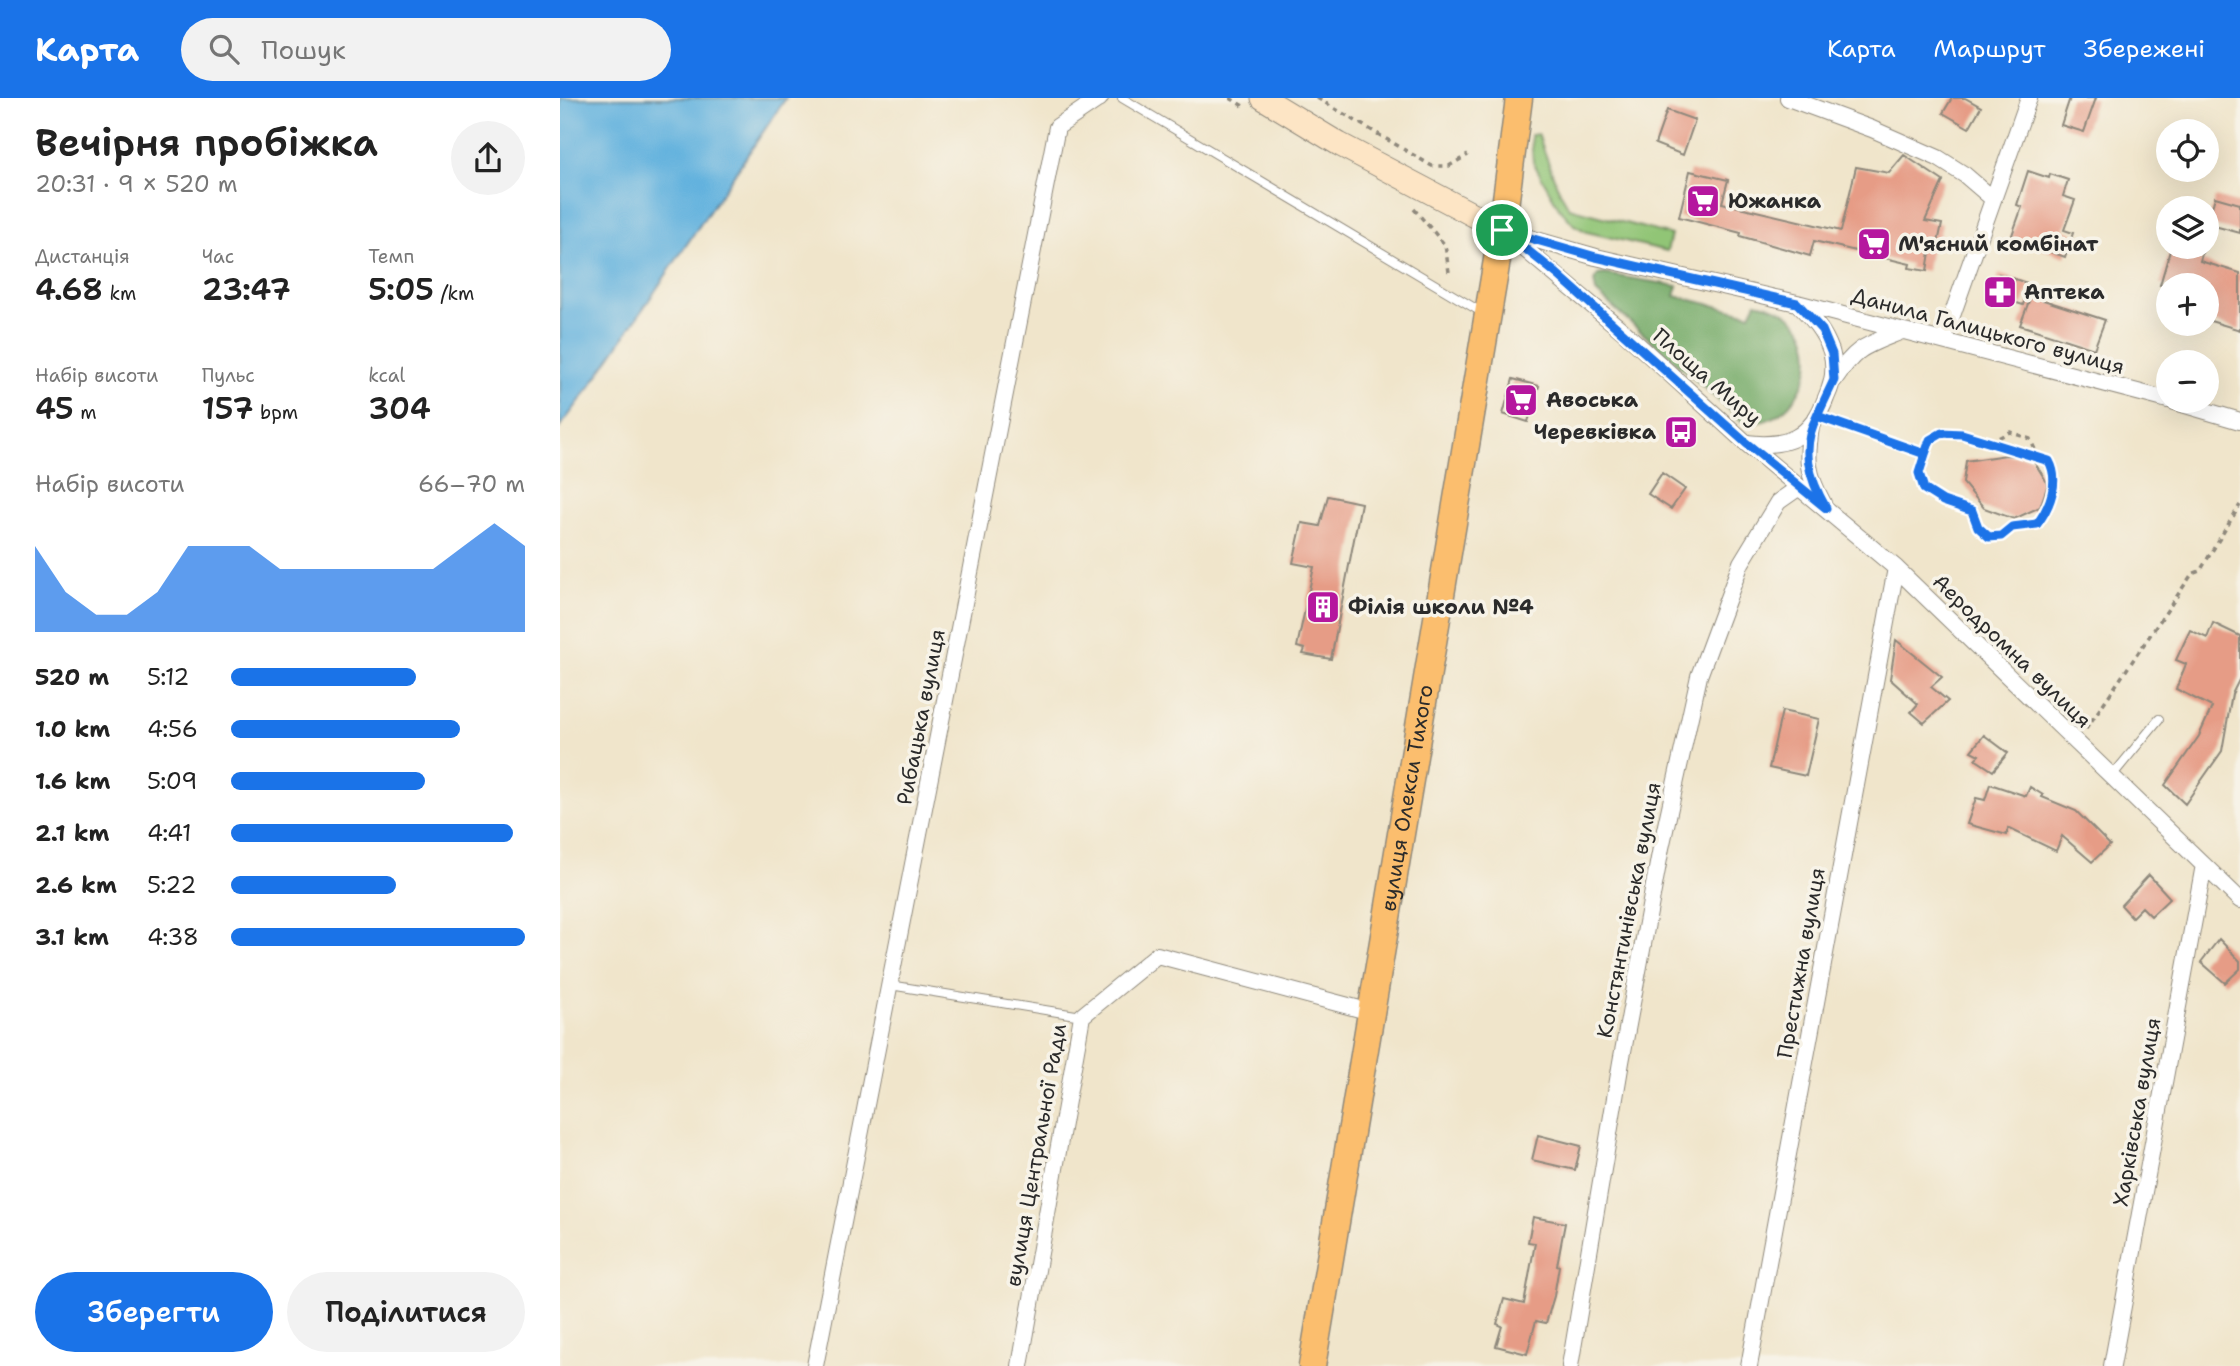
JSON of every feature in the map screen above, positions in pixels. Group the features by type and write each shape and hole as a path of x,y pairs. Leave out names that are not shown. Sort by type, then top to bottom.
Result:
{"main road":[{"path":"1263,98 1339,144 1502,230"},
{"name":"вулиця Олекси Тихого","path":"1312,1366 1488,316 1519,98"}],"street":[{"name":"Рибацька вулиця","path":"816,1366 1057,127 1100,98"},
{"path":"1788,98 1872,129 1938,158 1965,175 1993,199"},
{"path":"1943,341 2029,98"},
{"path":"1502,230 1596,257 1797,303 1822,330 1832,354 1834,380"},
{"name":"Площа Миру","path":"1502,230 1557,274 1746,443 1769,446 1789,440 1814,422"},
{"name":"Данила Галицького вулиця","path":"1797,303 2156,396"},
{"path":"1826,508 1812,484 1808,468 1814,422 1847,360 1860,348 1902,331"},
{"name":"Данила Галицького вулиця","path":"2213,413 2240,421"},
{"name":"Аеродромна вулиця","path":"1746,443 1896,568 2240,900"},
{"name":"Констянтинівська вулиця","path":"1570,1366 1661,848 1699,676 1741,563 1779,502 1798,488"},
{"name":"Престижна вулиця","path":"1749,1366 1896,568"},
{"name":"Харківська вулиця","path":"2112,1366 2204,865"},
{"name":"вулиця Центральної Ради","path":"1020,1366 1082,1016 1157,955 1371,1012"}],"lane":[{"path":"1122,98 1488,316"},
{"path":"2112,776 2159,719"},
{"path":"890,985 1082,1016"}],"path":[{"path":"1317,98 1432,166 1448,166 1468,155"},
{"path":"1814,422 1925,454"},
{"path":"1988,442 2010,432 2030,439 2039,458"},
{"path":"1942,433 1962,434 2049,461 2055,482 2044,515 2037,524 2012,527 2001,536 1989,537 1978,527 1972,511 1943,501 1924,489 1919,473 1925,454 1930,440 1942,433"},
{"path":"2077,743 2192,574 2200,571 2240,505"}],"green space":[{"path":"1538,134 1557,186 1569,208 1671,235 1667,251 1587,232 1574,225 1559,208 1533,162 1531,135"},
{"path":"1598,275 1678,286 1675,296 1750,314 1756,302 1784,312 1798,324 1806,340 1809,357 1800,391 1776,416 1760,422 1743,422 1596,292 1594,281"}],"water":[{"path":"560,98 786,98 560,427"}],"building":[{"path":"1952,98 1965,98 1981,107 1969,128 1943,113"},
{"path":"2070,98 2096,98 2084,132 2061,125"},
{"path":"1667,110 1695,120 1683,155 1655,144"},
{"path":"1904,155 1943,181 1925,221 1942,224 1938,243 1931,246 1927,271 1909,268 1910,264 1814,241 1810,256 1740,236 1741,233 1679,217 1690,171 1728,180 1722,203 1841,231 1856,167 1889,173"},
{"path":"2028,171 2049,178 2050,174 2068,180 2063,196 2075,200 2064,230 2073,233 2065,257 2011,238 2022,207 2017,205"},
{"path":"2219,198 2240,204 2240,233 2219,227"},
{"path":"2168,259 2201,259 2240,273 2240,330 2219,324 2219,273 2163,273"},
{"path":"1999,274 2030,284 2023,305 1992,295"},
{"path":"2031,296 2105,320 2094,349 2020,325"},
{"name":"Авоська","path":"1513,379 1539,386 1528,422 1503,414"},
{"path":"2006,455 2031,457 2048,484 2040,507 2014,519 1984,508 1963,483 1966,461"},
{"path":"1662,473 1685,489 1671,509 1648,494"},
{"name":"Філія школи №4","path":"1328,496 1361,503 1331,659 1303,654 1305,649 1297,647 1314,567 1293,563 1302,523 1320,526"},
{"path":"2213,623 2240,636 2240,678 2232,694 2222,751 2185,804 2165,785 2199,736 2212,707 2176,689 2186,664 2176,660 2190,630 2207,638"},
{"path":"1896,640 1942,677 1931,687 1948,701 1924,723 1911,712 1918,704 1890,679"},
{"path":"1782,711 1819,719 1806,776 1769,768"},
{"path":"1984,735 2008,753 1993,771 1975,759 1979,755 1971,751"},
{"path":"1990,784 2026,796 2030,787 2043,795 2042,797 2076,811 2110,845 2092,862 2062,836 2056,851 2008,828 2007,835 1967,824 1976,798 1985,800"},
{"path":"2149,875 2170,898 2151,916 2142,907 2132,917 2121,905"},
{"path":"2219,939 2240,961 2240,969 2225,983 2201,962"},
{"path":"1538,1135 1581,1146 1575,1170 1532,1160"},
{"path":"1533,1217 1565,1223 1554,1296 1546,1323 1536,1321 1527,1354 1496,1346 1502,1326 1497,1324 1504,1299 1524,1304 1535,1243 1528,1242"}],"place":[{"name":"Южанка","path":"1703,201"},
{"name":"М'ясний комбінат","path":"1874,244"},
{"name":"Аптека","path":"2000,292"},
{"name":"Авоська","path":"1521,400"},
{"name":"Черевківка","path":"1681,432"},
{"name":"Філія школи №4","path":"1323,607"}],"route":[{"path":"1502,230 1596,257 1797,303 1822,330 1832,354 1834,380 1817,416 1839,424 1925,454 1919,473 1924,489 1943,501 1972,511 1978,527 1989,537 2001,536 2012,527 2037,524 2044,515 2055,482 2049,461 1962,434 1942,433 1930,440 1925,454 1817,416 1811,428 1808,468 1812,484 1826,508 1798,488 1624,332 1502,230"}]}
